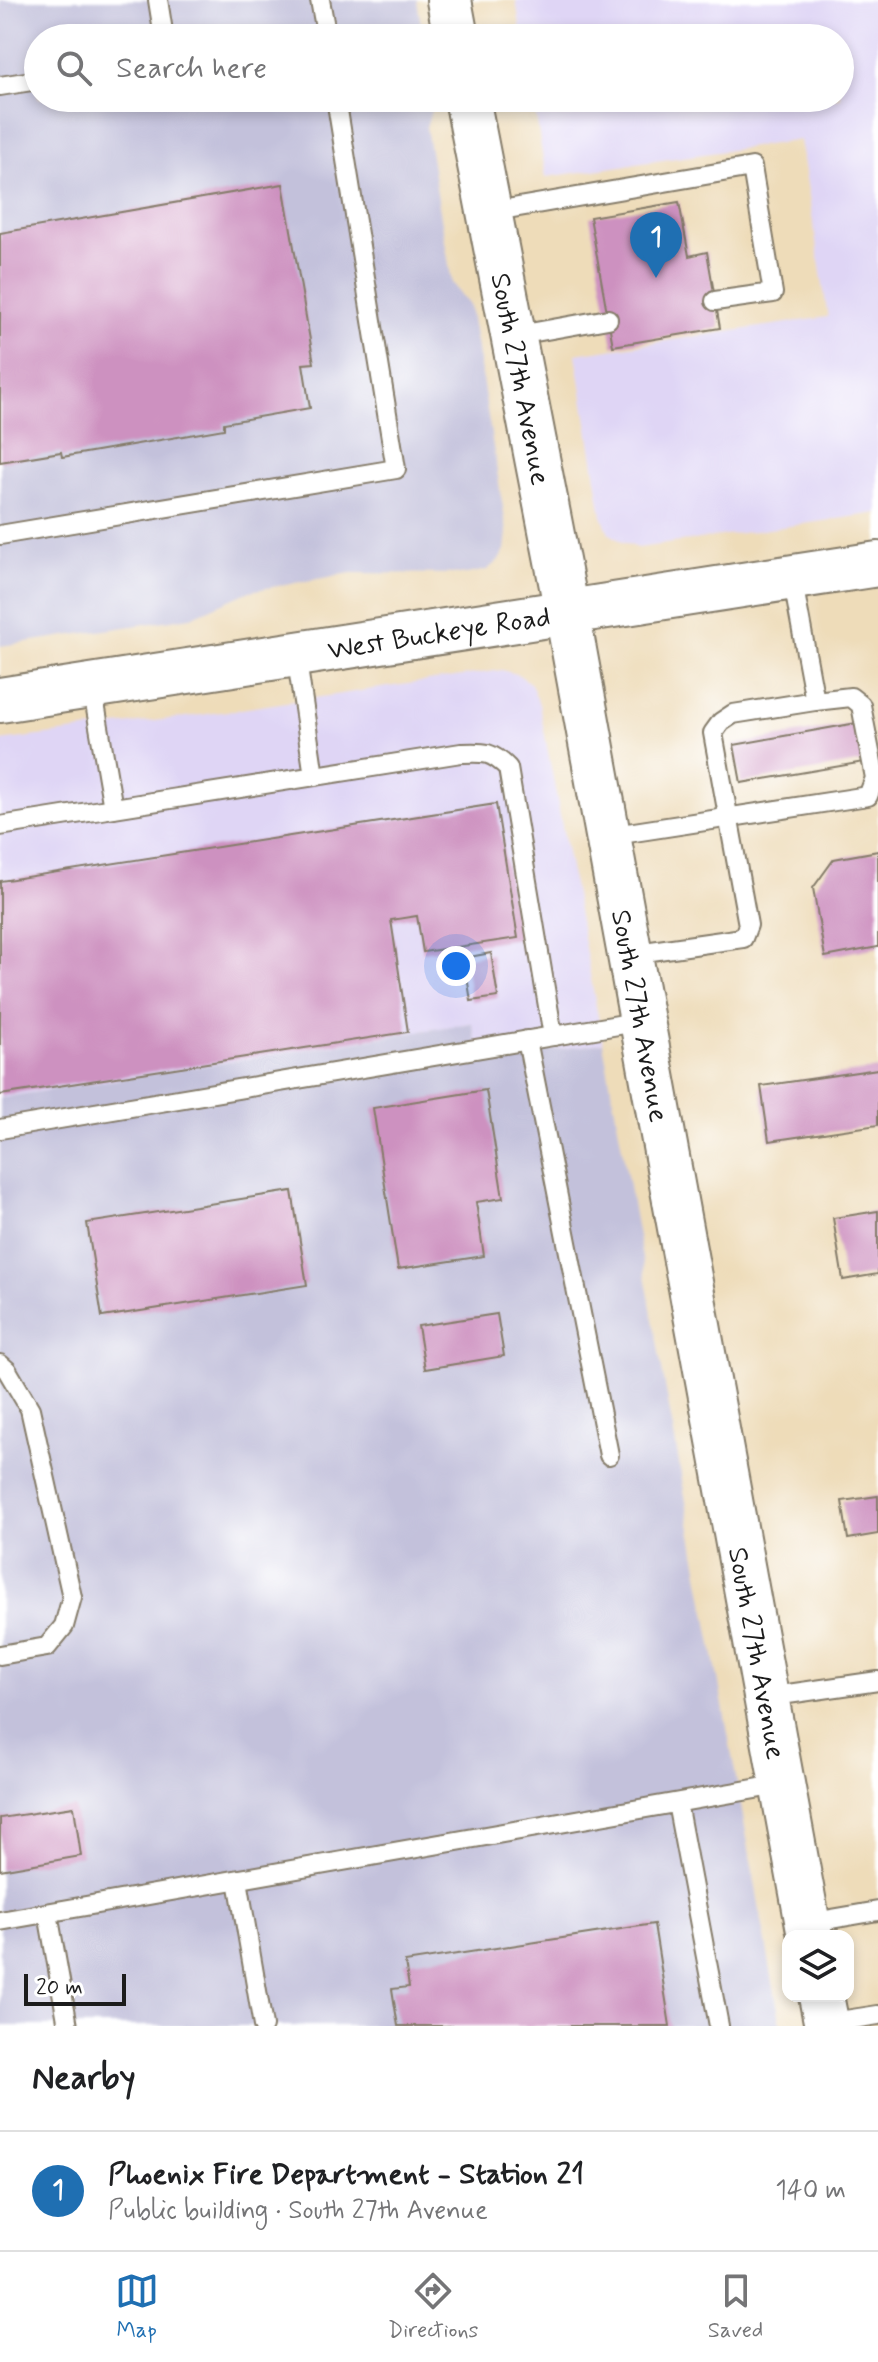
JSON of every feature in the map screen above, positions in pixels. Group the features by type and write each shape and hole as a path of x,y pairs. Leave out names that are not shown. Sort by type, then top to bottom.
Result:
{"main road":[{"path":"449,0 453,24"},
{"name":"South 27th Avenue","path":"470,112 567,612 809,1930"},
{"name":"West Buckeye Road","path":"0,700 878,564"}],"lane":[{"path":"158,0 162,24"},
{"path":"320,0 324,24"},
{"path":"0,86 24,82"},
{"path":"0,535 396,469 338,112"},
{"path":"489,212 752,167 773,293 715,301"},
{"path":"513,336 608,319"},
{"path":"792,577 815,701"},
{"path":"296,654 314,776"},
{"path":"92,686 113,808"},
{"path":"608,836 728,817 868,796 875,778 861,705 851,697 815,701 733,714 721,722 713,733 728,817 748,925 743,938 630,954"},
{"path":"0,826 461,753 484,752 497,757 508,768 553,1036"},
{"path":"0,1129 642,1021"},
{"path":"527,1040 609,1455"},
{"path":"0,1364 7,1370 30,1409 72,1597 64,1626 47,1647 0,1655"},
{"path":"767,1697 878,1681"},
{"path":"0,1921 783,1784"},
{"path":"677,1803 719,2026"},
{"path":"238,1880 263,2026"},
{"path":"809,1930 878,1911"},
{"path":"48,1913 68,2026"},
{"path":"825,2015 878,2015"}],"shaded area":[{"path":"0,0 417,0 421,24 24,24 24,112 431,112 426,127 452,283 470,306 507,532 505,550 499,560 487,570 467,574 351,573 250,591 191,617 0,646"},
{"path":"516,0 878,0 878,513 638,548 609,533 602,516 576,354 828,317 800,140 546,177 535,112 854,112 854,24 520,24"},
{"path":"502,670 519,675 531,684 539,704 603,1043 480,1061 472,1023 0,1098 0,741 201,715"},
{"path":"472,1023 480,1061 603,1043 781,2026 0,2026 0,1098"}],"building":[{"path":"283,184 314,363 303,364 310,408 224,423 224,429 62,457 61,452 0,462 0,233"},
{"path":"679,202 689,256 707,252 720,328 613,346 590,217"},
{"path":"857,723 864,762 741,783 734,745"},
{"path":"496,804 518,938 423,952 417,916 391,920 408,1032 0,1095 0,881"},
{"path":"878,851 878,947 825,957 813,888 834,859"},
{"path":"491,953 498,997 471,1001 464,958"},
{"path":"878,1069 878,1125 769,1141 761,1086"},
{"path":"486,1090 503,1198 476,1202 484,1256 398,1269 373,1108"},
{"path":"292,1191 307,1285 102,1317 87,1223"},
{"path":"878,1211 878,1274 843,1280 833,1218"},
{"path":"497,1314 504,1356 425,1369 418,1326"},
{"path":"878,1496 878,1534 848,1539 842,1501"},
{"path":"74,1807 81,1856 0,1870 0,1818"},
{"path":"654,1924 670,2026 398,2026 392,1989 409,1987 405,1962"}],"place":[{"name":"Phoenix Fire Department - Station 21","path":"656,278"}]}
